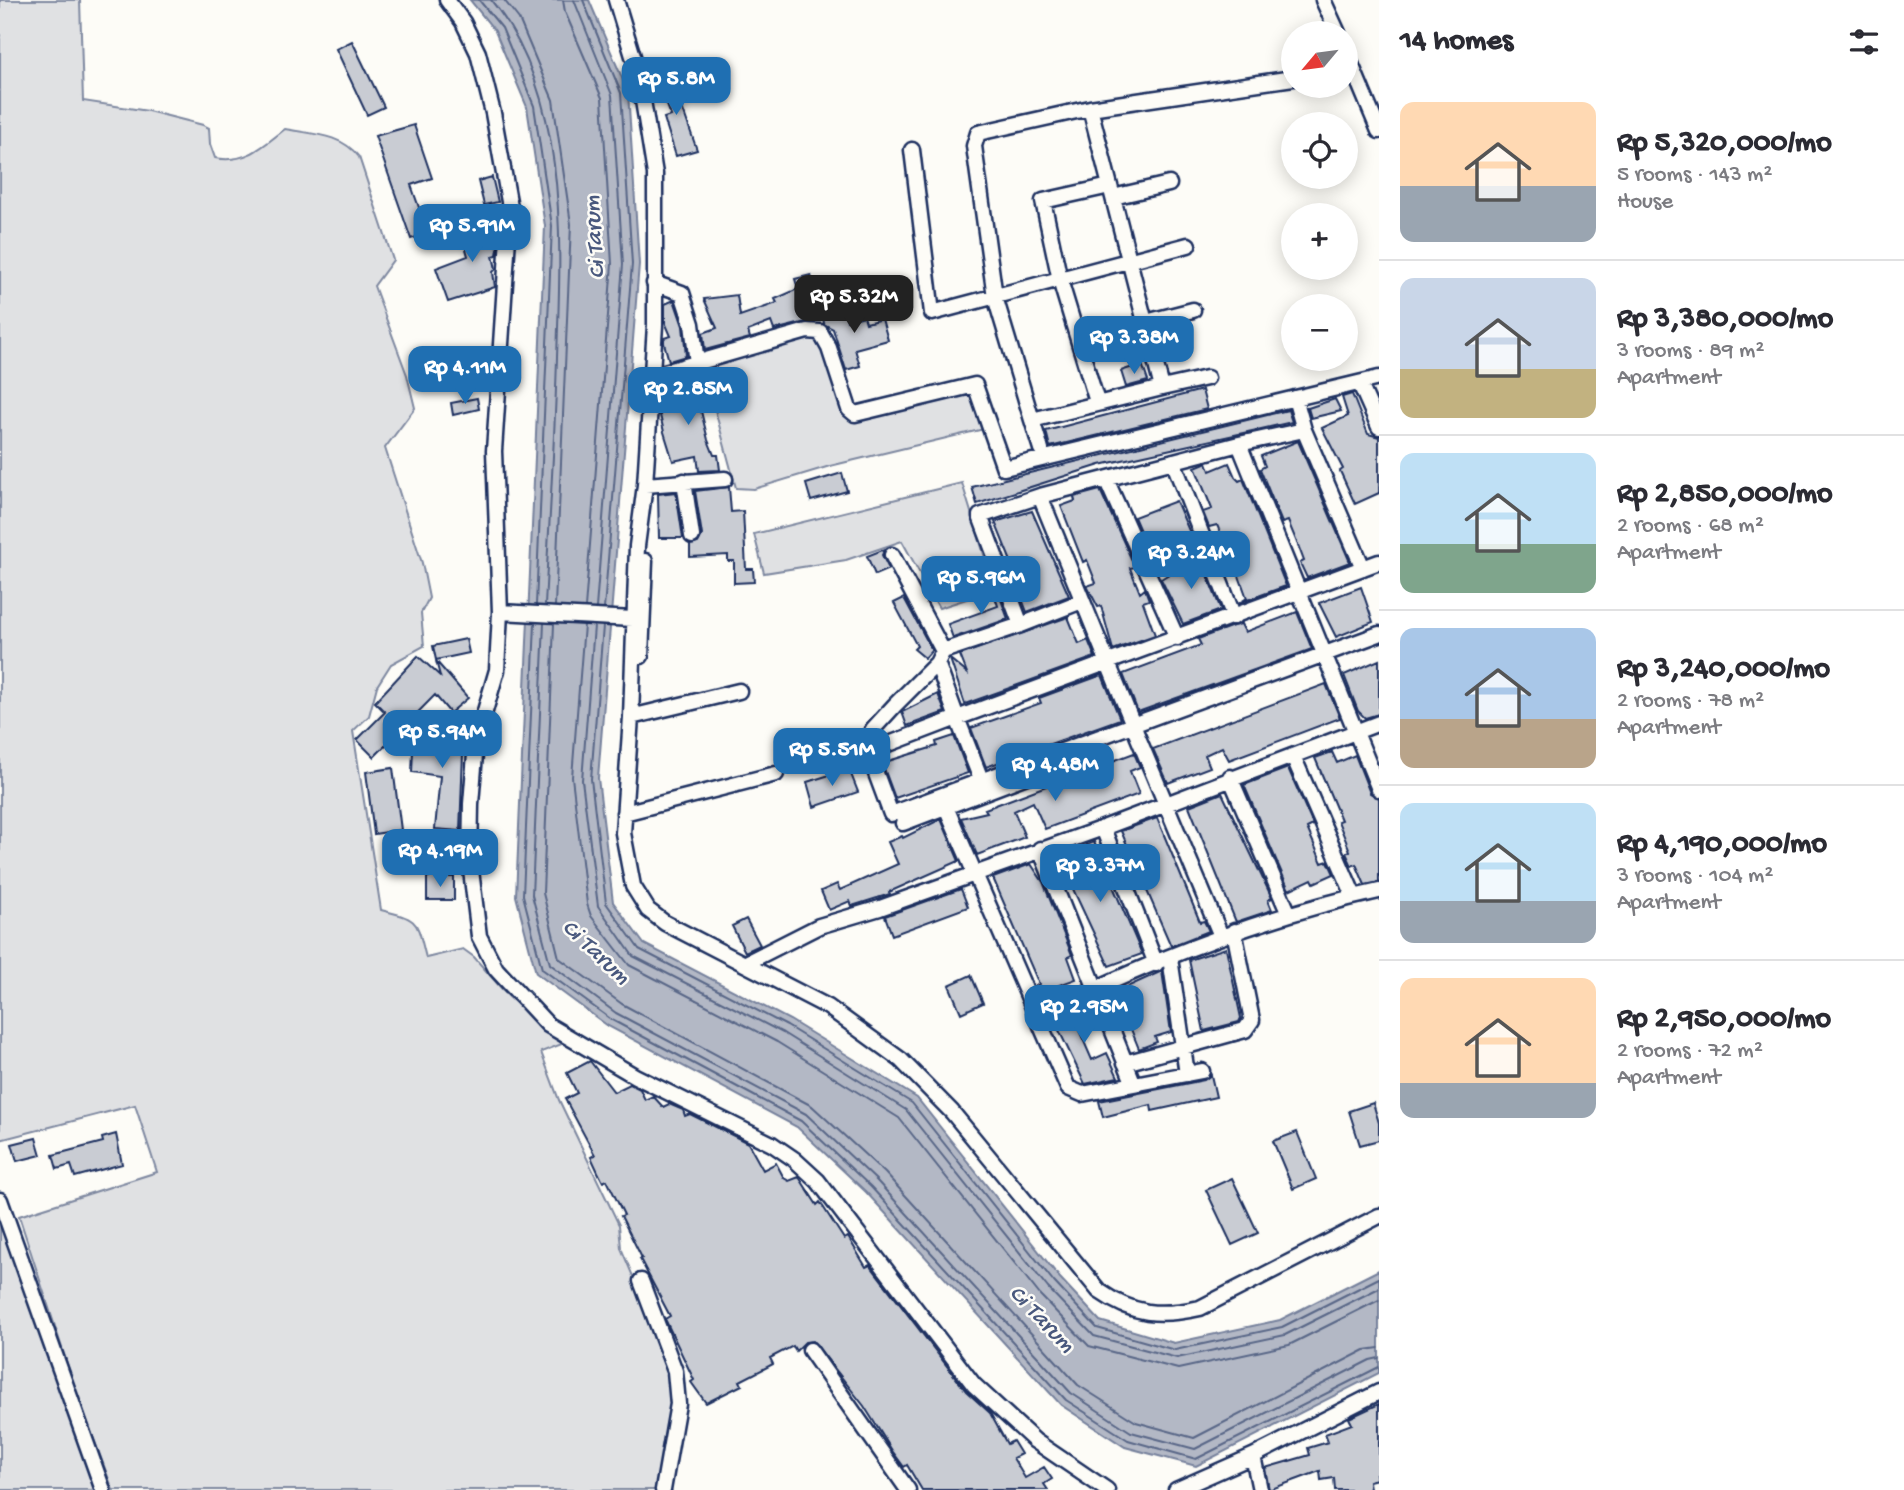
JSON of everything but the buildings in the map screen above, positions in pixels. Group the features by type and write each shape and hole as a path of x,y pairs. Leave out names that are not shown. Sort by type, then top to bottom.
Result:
{"street":[{"path":"447,0 463,22 478,53 493,113 510,207 494,451 504,612 497,670 476,742 471,804 470,862 479,936 496,969 548,1025 794,1159 818,1181 974,1385 1019,1428 1107,1490"},
{"path":"616,0 639,76 655,174 651,376 645,485 629,619 631,717 624,813 627,865 633,886 648,910 665,923 828,1007 901,1060 952,1112 1099,1291 1131,1310 1151,1315 1200,1308 1379,1216"},
{"path":"1323,0 1333,21"},
{"path":"1041,449 995,297 974,146 978,133 1090,108 1281,80"},
{"path":"1358,88 1379,131"},
{"path":"1090,108 1162,387"},
{"path":"912,150 932,313 1188,245"},
{"path":"1097,402 1060,280 1043,201 1169,184"},
{"path":"654,283 682,293 692,324 697,363"},
{"path":"1146,322 1193,310"},
{"path":"651,376 796,334 820,332 829,348 849,409 855,414 975,385 1004,468 1379,378"},
{"path":"1032,420 1097,402 1207,378"},
{"path":"1360,384 1379,427"},
{"path":"1294,398 1304,430 1363,568"},
{"path":"1021,625 980,516 1040,496 1239,444 1304,430"},
{"path":"1239,444 1329,658 1379,789"},
{"path":"1173,461 1234,617"},
{"path":"645,485 725,479"},
{"path":"1106,479 1177,638"},
{"path":"684,481 692,536"},
{"path":"1040,496 1135,731 1227,933 1252,1020 1245,1030 1125,1062"},
{"path":"631,717 640,676 645,597 645,553 641,523"},
{"path":"892,555 940,657 957,718 982,782"},
{"path":"868,752 1379,562"},
{"path":"1082,601 940,657 873,729 865,744 891,814 944,801 1329,658 1379,644"},
{"path":"504,612 629,619"},
{"path":"1329,658 1379,634"},
{"path":"631,717 739,691"},
{"path":"746,963 819,926 880,908 1103,828 1230,777 1379,723"},
{"path":"1293,756 1354,897"},
{"path":"903,823 982,782 1050,762"},
{"path":"624,813 776,774"},
{"path":"1230,777 1288,912"},
{"path":"944,801 1068,1087 1074,1093 1082,1094 1194,1072 1163,961 1103,828"},
{"path":"1040,849 1133,1082"},
{"path":"1037,1017 1094,989 1227,933 1288,912 1379,891"},
{"path":"0,1200 103,1490"},
{"path":"641,1281 675,1371 678,1404 663,1490"},
{"path":"810,1350 908,1490"},
{"path":"1176,1490 1253,1457 1379,1392"},
{"path":"1253,1457 1260,1490"}],"shaded area":[{"path":"0,0 80,0 83,101 148,111 203,125 209,128 210,144 215,158 235,159 244,156 261,148 285,129 335,139 352,149 359,157 393,260 374,286 407,375 415,408 385,448 422,563 429,598 421,613 424,646 391,664 377,686 369,716 353,731 381,910 404,916 415,923 426,958 463,949 474,957 508,996 562,1044 541,1052 559,1100 619,1225 621,1248 667,1357 672,1387 671,1418 657,1490 113,1490 77,1394 19,1216 157,1172 135,1105 0,1140"},
{"path":"819,335 850,418 973,389 984,429 830,466 754,489 736,488 704,369 775,345"},
{"path":"962,483 986,561 979,564 988,592 939,608 902,541 846,560 764,573 754,534"},
{"path":"0,1209 98,1490 0,1490"}],"water":[{"name":"Ci Tarum","path":"470,0 589,0 628,92 639,264 598,778 613,902 644,944 790,1020 917,1098 1060,1278 1100,1321 1174,1343 1280,1320 1379,1270 1379,1373 1196,1466 1125,1447 1061,1405 866,1192 797,1127 608,1026 536,973 516,896 545,226 527,107 495,31"}]}
